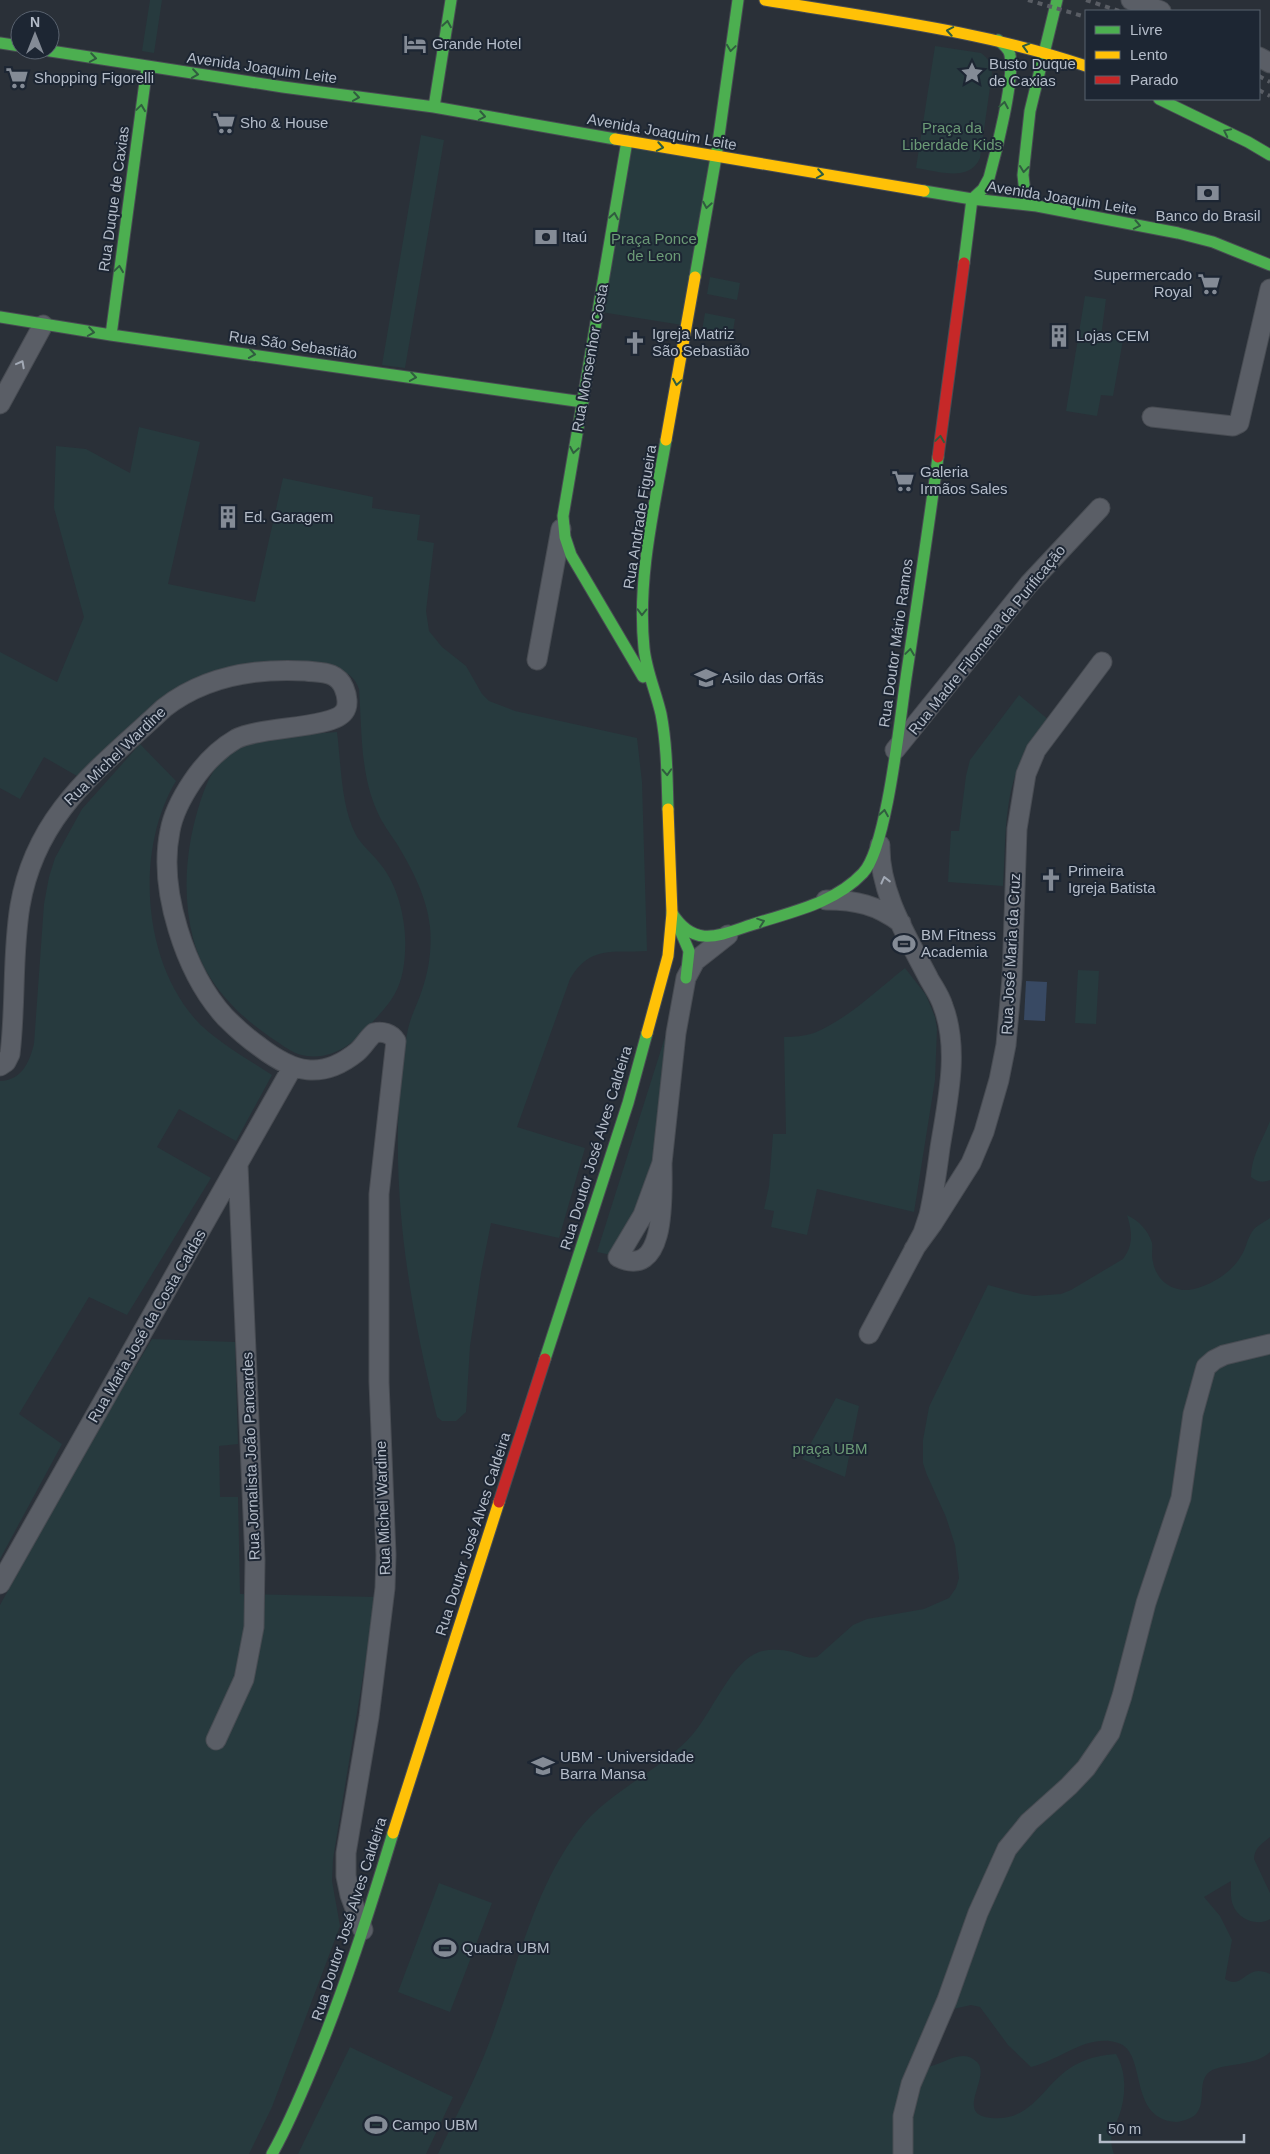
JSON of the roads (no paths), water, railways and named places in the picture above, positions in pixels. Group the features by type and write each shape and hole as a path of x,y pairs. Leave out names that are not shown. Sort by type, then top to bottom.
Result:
{"street":[{"path":"434,107 451,0"},
{"name":"Rua Andrade Figueira","path":"674,917 668,789 661,715 644,649 642,616 644,576 650,529 716,157 738,0"},
{"path":"765,0 998,40 1085,66"},
{"path":"1037,206 1026,196 1023,175 1030,111 1056,0"},
{"path":"1131,0 1158,10"},
{"path":"972,199 983,189 990,178 1008,80 1010,55 1005,46 998,40"},
{"name":"Avenida Joaquim Leite","path":"60,52 434,107 716,157 972,199 1037,206 1178,233 1214,242 1270,265"},
{"name":"Rua Duque de Caxias","path":"110,335 147,66"},
{"path":"1160,100 1248,142 1270,155"},
{"name":"Rua Monsenhor Costa","path":"537,660 626,141"},
{"name":"Rua Doutor Mário Ramos","path":"688,946 708,937 733,931 826,900 848,887 864,872 872,861 880,835 895,750 936,471 972,199"},
{"path":"1152,416 1233,426 1239,423 1270,289"},
{"name":"Rua São Sebastião","path":"0,317 110,335 582,402"},
{"path":"0,404 42,325"},
{"name":"Rua Madre Filomena da Purificação","path":"895,750 1029,584 1100,508"},
{"name":"Rua Monsenhor Costa","path":"563,516 565,538 571,555 639,669 661,715"},
{"name":"Rua José Maria da Cruz","path":"870,1334 926,1223 941,1198 972,1163 984,1132 999,1080 1006,1045 1012,978 1017,829 1026,774 1036,750 1102,662"},
{"name":"Rua Michel Wardine","path":"0,1066 6,1062 10,1054 18,924 23,890 47,830 74,793 164,708 187,692 214,681 259,671 289,670 328,673 337,677 343,686 346,696 345,710 334,719 264,730 239,738 227,745 208,761 193,781 175,814 170,830 166,868 172,910 190,959 203,986 225,1016 246,1037 292,1068 314,1069 334,1066 358,1051 374,1034 383,1032 392,1036 396,1041 380,1194 379,1382 386,1555 385,1588 369,1717 346,1853 346,1876 363,1930"},
{"name":"Rua José Maria da Cruz","path":"880,835 880,851 885,881 901,923 938,994 946,1014 950,1034 950,1063 941,1198"},
{"path":"826,900 846,900 868,904 901,923"},
{"path":"674,917 692,934 708,937"},
{"path":"662,1163 676,1034 689,964 688,946 674,917"},
{"name":"Rua Doutor José Alves Caldeira","path":"272,2154 287,2128 328,2032 363,1930 444,1672 628,1104 668,956 674,917"},
{"path":"686,978 690,969 704,953 733,931"},
{"path":"660,988 675,956 688,946"},
{"name":"Rua Maria José da Costa Caldas","path":"0,1584 292,1068"},
{"name":"Rua Jornalista João Pancardes","path":"216,1740 244,1679 254,1627 255,1560 238,1166"},
{"path":"902,2154 903,2116 911,2084 947,2000 978,1913 999,1866 1017,1836 1086,1768 1110,1734 1122,1696 1146,1603 1181,1498 1193,1414 1206,1367 1224,1354 1270,1344"}],"water":[{"path":"1026,981 1047,982 1045,1021 1024,1020"}],"railway":[{"path":"1028,0 1085,17"},
{"path":"1086,0 1116,10"},
{"path":"1260,77 1270,82"},
{"path":"1260,91 1270,96"}],"place":[{"name":"Grande Hotel","path":"415,44"},
{"name":"Busto Duque de Caxias","path":"972,73"},
{"name":"Shopping Figorelli","path":"17,78"},
{"name":"Sho & House","path":"224,123"},
{"name":"Banco do Brasil","path":"1208,193"},
{"name":"Itaú","path":"546,237"},
{"name":"Supermercado Royal","path":"1209,284"},
{"name":"Lojas CEM","path":"1059,336"},
{"name":"Igreja Matriz São Sebastião","path":"635,343"},
{"name":"Galeria Irmãos Sales","path":"903,481"},
{"name":"Ed. Garagem","path":"228,517"},
{"name":"Asilo das Orfãs","path":"706,678"},
{"name":"Primeira Igreja Batista","path":"1051,880"},
{"name":"BM Fitness Academia","path":"904,944"},
{"name":"UBM - Universidade Barra Mansa","path":"543,1766"},
{"name":"Quadra UBM","path":"445,1948"},
{"name":"Campo UBM","path":"376,2125"}],"park label":[{"name":"Praça da Liberdade Kids","path":"952,136"},
{"name":"Praça Ponce de Leon","path":"654,248"},
{"name":"praça UBM","path":"830,1449"}]}
